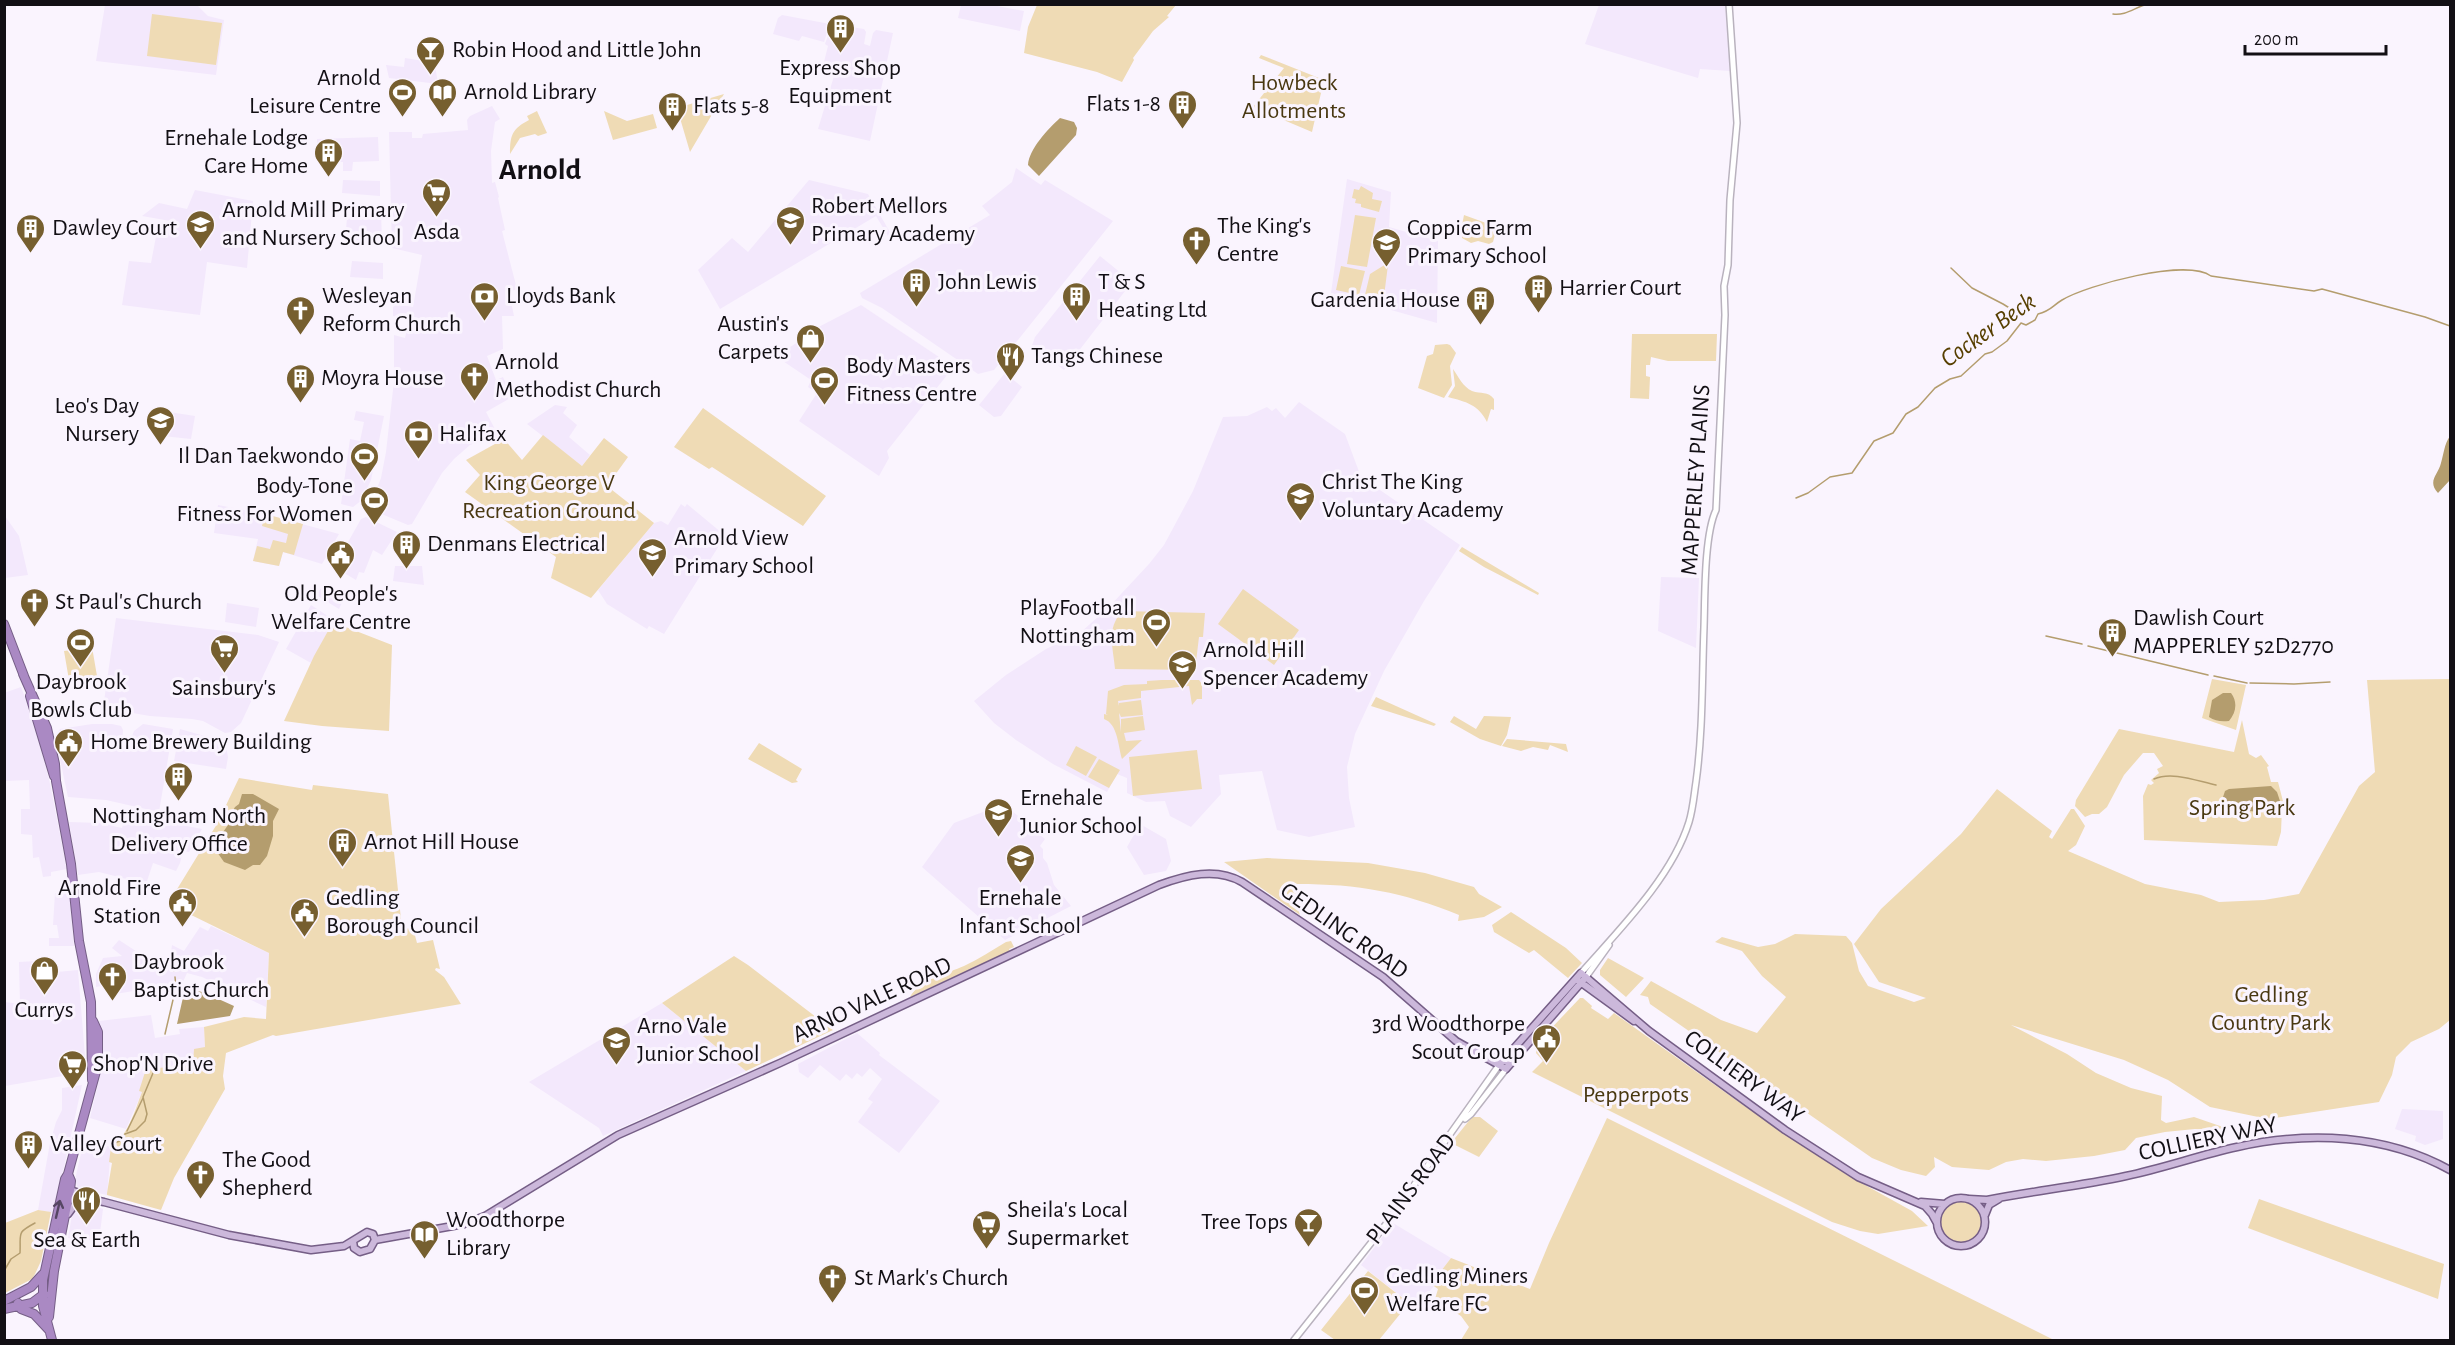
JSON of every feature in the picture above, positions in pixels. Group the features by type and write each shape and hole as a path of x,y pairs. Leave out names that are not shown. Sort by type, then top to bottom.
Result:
{"highway":[{"path":"4,624 23,674 56,781 71,864 80,941 93,1020 92,1080 68,1174 64,1224 54,1271 45,1294 32,1303 4,1309"},
{"path":"52,1341 45,1294 45,1270 67,1192"},
{"path":"4,1301 34,1284 45,1270"},
{"path":"18,1295 45,1294"},
{"path":"18,1295 19,1306"},
{"path":"19,1306 34,1314 49,1329"}],"main road":[{"name":"MAPPERLEY PLAINS","path":"1505,1065 1581,978 1654,886 1684,835 1689,822 1697,774 1706,573 1716,510 1724,294 1737,123 1729,4"},
{"name":"GEDLING ROAD","path":"1189,876 1219,874 1242,882 1383,977 1443,1031 1465,1047 1505,1065"},
{"name":"ARNO VALE ROAD","path":"375,1240 464,1224 485,1216 618,1135 780,1063 1148,890 1189,876"},
{"name":"COLLIERY WAY","path":"1581,978 1743,1101 1836,1163 1885,1190 1915,1201 1945,1204"},
{"name":"PLAINS ROAD","path":"1294,1341 1386,1224 1461,1121 1472,1114 1505,1065"},
{"name":"COLLIERY WAY","path":"1969,1199 1979,1200 2128,1175 2236,1147 2306,1138 2358,1140 2395,1147 2427,1158 2451,1170"},
{"path":"67,1192 230,1235 312,1250 331,1249 353,1241 367,1232 373,1234 375,1240 374,1245 368,1250 360,1252 354,1248 353,1241"},
{"path":"1985,1216 1989,1204 2005,1196"},
{"path":"1957,1198 1969,1199 1980,1207 1986,1224 1981,1237 1963,1246 1947,1242 1940,1234 1937,1222 1940,1210 1945,1204 1957,1198"},
{"name":"COLLIERY WAY","path":"1915,1201 1932,1214 1937,1222"},
{"path":"64,1224 70,1209 76,1203 104,1202"}],"shaded area":[{"path":"105,5 200,5 198,6 208,16 224,20 216,75 96,61"},
{"path":"961,5 992,5 1024,11 1020,31 958,18"},
{"path":"1599,5 1725,5 1730,71 1700,69 1698,78 1585,44"},
{"path":"782,15 830,24 824,42 802,36 799,41 773,34 778,18"},
{"path":"832,24 864,29 866,32 864,44 870,46 876,30 893,33 870,141 818,129 837,66 824,62 828,46 825,44"},
{"path":"405,58 424,61 434,59 438,84 389,78 386,65 404,67"},
{"path":"492,106 500,119 495,122 491,151 492,183 495,182 499,197 505,230 502,231 517,289 509,292 514,316 502,316 503,349 487,356 496,380 503,377 512,397 486,412 497,433 470,445 454,459 442,473 412,524 408,525 372,510 370,506 381,478 386,452 394,381 394,335 405,338 409,320 393,316 393,307 397,304 413,307 422,255 392,248 389,132 412,132 412,138 422,138 423,134 468,130 467,120 470,116"},
{"path":"1060,118 1074,122 1077,128 1076,135 1039,176 1028,165 1029,159 1040,140"},
{"path":"378,137 379,161 353,162 352,171 343,171 343,162 317,162 317,139"},
{"path":"1016,168 1041,185 1045,180 1113,221 994,370 978,374 882,308 862,298 860,293 990,215 982,206 1012,182"},
{"name":"Coppice Farm Primary School","path":"1347,179 1391,192 1389,227 1438,241 1437,323 1331,293"},
{"path":"343,180 380,181 380,196 342,193"},
{"name":"Robert Mellors Primary Academy","path":"809,180 868,194 891,234 888,236 876,216 720,309 698,270 732,238 748,252"},
{"name":"Arnold Mill Primary and Nursery School","path":"195,190 253,201 247,268 207,262 200,315 122,305 129,261 151,263 158,226 176,229 176,222 142,216 159,203 187,209"},
{"path":"357,208 381,209 382,245 345,241 347,218 356,219"},
{"path":"1100,256 1132,282 1064,370 1032,345 1035,337"},
{"path":"352,261 383,263 383,279 350,277"},
{"path":"861,305 951,365 951,370 887,451 889,458 879,476 799,421 817,393 808,387 811,380 777,357 805,334"},
{"path":"1005,373 1022,387 1001,416 994,417 979,405"},
{"name":"Arnold Hill Spencer Academy","path":"1299,402 1345,434 1361,477 1460,545 1424,601 1384,671 1355,734 1347,767 1349,798 1355,827 1309,837 1277,830 1262,771 1219,775 1221,794 1191,827 1170,816 1165,801 1146,802 1127,793 1127,778 1117,774 1107,792 1053,764 994,723 974,701 1006,675 1046,649 1081,632 1108,608 1164,545 1193,491 1223,417 1247,416 1267,407 1272,411 1276,408 1285,418"},
{"path":"555,405 567,407 563,413 577,425 569,437 590,455 582,466 527,424"},
{"path":"156,410 195,416 191,439 153,435"},
{"path":"356,411 384,416 371,480 362,500 353,507 341,504 350,439 360,441 364,422 354,420"},
{"path":"2450,436 2450,480 2438,493 2433,481"},
{"name":"Arnold View Primary School","path":"681,504 685,507 687,504 728,538 720,544 664,634 649,626 647,629 607,604 598,590 654,523 661,521 668,525"},
{"path":"218,505 265,514 339,534 322,564 283,552 279,566 253,561 258,539 214,533"},
{"path":"5,516 19,536 28,575 5,578"},
{"path":"366,517 397,532 382,555 373,550 364,573 359,572 356,580 334,567 361,519"},
{"path":"395,566 422,566 424,585 393,581"},
{"path":"1661,577 1699,578 1696,648 1658,631"},
{"path":"325,583 345,596 339,609 316,595"},
{"path":"227,603 259,608 256,627 225,622"},
{"path":"311,605 334,620 311,663 286,649"},
{"path":"116,618 258,635 279,642 241,723 231,732 225,733 203,721 150,716 103,708"},
{"path":"21,687 33,718 49,779 67,869 51,872 51,876 43,877 39,857 33,858 32,835 21,834 21,809 30,809 29,780 5,781 4,693"},
{"path":"2223,693 2231,693 2235,700 2235,711 2229,721 2218,721 2209,717 2212,700"},
{"path":"92,724 121,726 123,730 122,748 128,747 134,731 143,724 173,729 159,812 106,800 68,797 55,736 60,729"},
{"path":"180,729 215,739 226,746 228,757 226,769 174,761"},
{"path":"2271,786 2277,792 2281,804 2278,811 2256,812 2240,809 2223,797 2225,791 2229,789"},
{"path":"242,794 253,794 279,809 273,821 273,836 267,856 260,865 253,865 245,870 224,862 217,852 221,835 228,825 228,819 239,804"},
{"path":"1004,804 1045,839 1040,846 1043,849 1043,858 1047,863 1054,885 1071,906 1005,940 922,867 954,823"},
{"path":"101,808 117,811 113,826 122,828 126,813 152,818 150,824 165,827 166,822 202,829 189,852 183,851 176,871 153,863 146,884 99,872 78,875 69,822 100,823"},
{"path":"1140,824 1166,839 1171,861 1166,871 1144,875 1127,847"},
{"path":"55,893 70,893 74,946 49,946 49,938 59,938 57,925 53,925"},
{"path":"211,926 269,953 266,1007 202,977 187,973 181,986 171,985 115,994 113,984 96,987 96,974 103,958 122,956 112,948 119,940 151,961 166,967 169,966 172,945 184,951 200,927 208,931"},
{"path":"37,961 38,972 56,969 57,972 78,970 86,1069 80,1073 5,1086 5,1002 20,1004 19,962"},
{"path":"189,990 203,992 234,1006 230,1016 177,1024 184,993"},
{"name":"Arno Vale Junior School","path":"662,1003 746,1071 603,1136 599,1128 529,1082"},
{"path":"151,1015 155,1038 180,1034 179,1029 204,1027 205,1047 193,1065 139,1091 142,1092 126,1129 90,1118 103,1062 99,1021"},
{"path":"857,1033 880,1053 879,1055 940,1101 899,1153 858,1122 873,1102 868,1099 882,1079 870,1068 862,1077 857,1073 852,1079 846,1074 840,1081 820,1065 808,1078 799,1072 798,1064"},
{"path":"82,1085 54,1213 38,1210 50,1143 62,1110 62,1088"},
{"path":"2402,1109 2443,1111 2443,1139 2425,1145 2415,1141 2416,1136 2395,1129"},
{"path":"84,1140 111,1147 107,1195 80,1189 77,1186 75,1180"},
{"path":"94,1206 103,1209 99,1241 68,1238 72,1215 76,1210"},
{"path":"1393,1223 1451,1258 1431,1284 1434,1286 1416,1308 1361,1265"}],"green space":[{"path":"1037,4 1176,5 1167,16 1169,17 1153,31 1133,58 1122,82 1097,72 1024,53 1028,27"},
{"path":"152,14 222,23 216,65 147,56"},
{"name":"Howbeck Allotments","path":"1261,55 1324,80 1312,132 1253,107 1284,68 1259,58"},
{"path":"724,94 690,152 677,108"},
{"path":"537,111 547,133 520,138 510,154 513,133 529,120 527,116"},
{"path":"604,111 627,121 653,114 657,128 613,140"},
{"path":"1361,186 1373,193 1372,199 1382,201 1379,212 1355,203 1356,199 1352,198 1354,189 1359,190"},
{"path":"1355,215 1376,218 1367,267 1347,264"},
{"path":"1464,215 1497,227 1493,242 1489,244 1478,241 1471,243 1462,238"},
{"path":"1388,265 1383,304 1364,299 1370,274"},
{"path":"1341,266 1365,271 1359,295 1336,290"},
{"path":"1632,334 1717,334 1716,361 1668,361 1651,357 1650,365 1646,365 1646,376 1650,377 1649,399 1630,398"},
{"path":"1447,344 1456,353 1450,366 1452,385 1444,398 1418,388 1427,356 1433,354 1435,345"},
{"path":"1453,369 1469,389 1492,396 1494,399 1494,410 1491,409 1487,422 1475,407 1448,397 1455,386"},
{"path":"703,408 826,496 803,526 712,467 709,469 674,447"},
{"name":"King George V Recreation Ground","path":"543,435 582,466 604,438 628,457 607,486 654,523 591,598 551,578 556,557 465,492 480,475 466,460 504,439 522,460"},
{"path":"265,514 303,524 294,555 283,552 279,566 253,561 257,546 270,549 273,540 286,543 288,534 262,526"},
{"path":"1462,547 1539,593 1538,595 1484,567 1459,551"},
{"path":"1243,589 1299,630 1274,665 1218,624"},
{"name":"PlayFootball Nottingham","path":"1122,611 1205,613 1203,637 1199,637 1195,670 1115,669 1112,632"},
{"path":"333,622 392,645 389,731 284,721 314,656"},
{"name":"Daybrook Bowls Club","path":"92,647 97,676 69,680 64,651"},
{"path":"2212,679 2246,685 2236,730 2202,718"},
{"name":"Gedling Country Park","path":"2450,679 2450,1020 2439,1029 2411,1042 2396,1057 2392,1075 2379,1102 2268,1119 2210,1107 2168,1080 2124,1060 2011,1025 2067,1054 2096,1073 2131,1088 2162,1096 2161,1120 2166,1123 2194,1117 2223,1127 2222,1131 2195,1129 2165,1132 2136,1138 2125,1150 2046,1161 2023,1159 2006,1162 1989,1170 1952,1167 1934,1157 1935,1167 1926,1176 1901,1170 1872,1158 1650,1004 1648,997 1640,995 1651,981 1721,1020 1757,1033 1786,997 1762,976 1742,951 1715,942 1722,937 1758,947 1775,944 1795,934 1846,936 1852,943 1859,971 1868,986 1914,1002 1926,998 1879,982 1854,944 1881,909 1961,834 1997,789 2052,831 2049,837 2052,839 2071,809 2074,809 2085,826 2076,845 2068,851 2145,884 2201,895 2219,902 2264,900 2299,894 2359,786 2375,772 2367,680"},
{"path":"1199,680 1202,684 1202,699 1197,699 1192,705 1189,686 1141,691 1141,698 1118,701 1119,706 1119,703 1141,700 1143,715 1121,717 1119,713 1121,732 1121,719 1143,716 1145,730 1124,733 1126,741 1142,740 1122,759 1115,730 1104,719 1104,714 1108,715 1106,714 1108,691 1124,685 1147,684 1147,681"},
{"path":"1376,697 1436,724 1434,726 1371,706"},
{"path":"1454,716 1476,729 1484,716 1511,717 1507,735 1501,746 1480,739 1450,722"},
{"name":"Spring Park","path":"2242,720 2249,754 2256,758 2261,755 2269,766 2267,767 2271,782 2278,782 2284,805 2277,846 2144,840 2143,796 2148,784 2154,783 2151,780 2159,773 2157,769 2163,766 2154,753 2143,753 2124,775 2107,807 2099,814 2085,817 2075,806 2076,800 2119,729 2234,752"},
{"path":"1507,739 1566,744 1568,752 1550,745 1548,750 1533,747 1521,751 1502,746"},
{"path":"759,743 802,769 796,780 798,782 792,783 748,759"},
{"path":"1076,746 1097,757 1086,776 1066,765"},
{"path":"1197,750 1202,789 1133,796 1129,757"},
{"path":"1099,759 1120,770 1109,788 1088,777"},
{"path":"239,778 312,790 313,785 388,794 402,929 413,928 417,943 433,940 440,969 435,970 444,977 461,1004 273,1035 226,1053 223,1076 225,1089 174,1178 161,1210 107,1195 112,1163 109,1162 111,1147 122,1136 130,1122 142,1092 139,1091 146,1069 193,1065 194,1049 205,1047 204,1027 244,1017 266,1019 269,953 183,911 184,909 171,899 217,824"},
{"path":"1267,858 1368,863 1425,873 1474,887 1479,894 1502,907 1484,917 1458,921 1459,915 1399,895 1360,888 1297,884 1297,906 1300,915 1224,862"},
{"path":"1511,912 1566,948 1582,963 1568,978 1534,950 1529,953 1494,932 1492,925"},
{"path":"1011,941 1014,947 1009,949 1010,951 910,997 914,991 927,982 964,966"},
{"path":"734,956 833,1030 746,1071 662,1003"},
{"path":"1608,958 1644,978 1626,997 1600,975 1600,970"},
{"name":"Pepperpots","path":"1580,998 1583,998 1592,1006 1591,1008 1608,1019 1614,1013 1743,1105 1847,1175 1912,1211 1928,1226 1878,1234 1832,1222 1532,1072 1543,1061 1536,1053 1539,1036 1542,1038"},
{"path":"1472,1117 1480,1117 1498,1131 1479,1157 1451,1143"},
{"path":"1607,1118 2054,1340 1461,1340 1469,1327 1461,1316 1435,1299 1438,1289 1431,1284 1451,1258 1530,1289"},
{"path":"2259,1199 2444,1264 2438,1299 2248,1228"},
{"path":"1961,1201 1969,1202 1976,1207 1981,1214 1981,1230 1976,1237 1969,1242 1961,1243 1953,1242 1946,1237 1941,1230 1940,1222 1941,1214 1946,1207 1953,1202"},
{"path":"38,1210 51,1212 41,1261 32,1279 5,1293 5,1223"},
{"name":"Gedling Miners Welfare FC","path":"1368,1271 1409,1303 1379,1340 1335,1340 1321,1330"}],"waterway":[{"path":"2113,14 2126,13 2148,4"},
{"path":"1951,268 1972,288 2019,314"},
{"name":"Cocker Beck","path":"1796,498 1808,493 1830,477 1852,473 1874,441 1893,433 1906,414 1918,407 1935,388 1950,379 1961,376 1985,354 1992,352 2007,341 2021,323 2026,325 2035,320 2038,314 2075,294 2114,281 2159,272 2198,271 2211,276 2314,291 2322,289 2450,326"},
{"path":"2046,636 2082,644"},
{"path":"2088,646 2208,675"},
{"path":"2214,676 2247,683"},
{"path":"2250,683 2330,682"},
{"path":"2154,779 2177,776 2216,785"},
{"path":"173,962 174,971"},
{"path":"165,1034 176,987 175,977"},
{"path":"111,1144 120,1141 125,1134 136,1130 145,1121 147,1114 143,1097 153,1073"},
{"path":"127,1131 143,1098"},
{"path":"4,1271 11,1259 20,1253 22,1232 35,1223"}],"place":[{"name":"Express Shop Equipment","path":"840,54"},
{"name":"Robin Hood and Little John","path":"431,76"},
{"name":"Arnold Leisure Centre","path":"402,118"},
{"name":"Arnold Library","path":"443,118"},
{"name":"Flats 1-8","path":"1182,130"},
{"name":"Flats 5-8","path":"672,132"},
{"name":"Ernehale Lodge Care Home","path":"329,178"},
{"name":"Asda","path":"437,218"},
{"name":"Robert Mellors Primary Academy","path":"790,246"},
{"name":"Arnold Mill Primary and Nursery School","path":"201,250"},
{"name":"Dawley Court","path":"31,254"},
{"name":"The King's Centre","path":"1196,266"},
{"name":"Coppice Farm Primary School","path":"1386,268"},
{"name":"John Lewis","path":"917,308"},
{"name":"Harrier Court","path":"1538,314"},
{"name":"Lloyds Bank","path":"485,322"},
{"name":"T & S Heating Ltd","path":"1077,322"},
{"name":"Gardenia House","path":"1481,326"},
{"name":"Wesleyan Reform Church","path":"301,336"},
{"name":"Austin's Carpets","path":"810,364"},
{"name":"Tangs Chinese","path":"1010,382"},
{"name":"Arnold Methodist Church","path":"474,402"},
{"name":"Moyra House","path":"300,404"},
{"name":"Body Masters Fitness Centre","path":"825,406"},
{"name":"Leo's Day Nursery","path":"160,446"},
{"name":"Halifax","path":"418,460"},
{"name":"Il Dan Taekwondo","path":"365,482"},
{"name":"Christ The King Voluntary Academy","path":"1301,522"},
{"name":"Body-Tone Fitness For Women","path":"374,526"},
{"name":"Denmans Electrical","path":"406,570"},
{"name":"Arnold View Primary School","path":"653,578"},
{"name":"Old People's Welfare Centre","path":"341,580"},
{"name":"St Paul's Church","path":"34,628"},
{"name":"PlayFootball Nottingham","path":"1156,648"},
{"name":"Dawlish Court MAPPERLEY 52D2770","path":"2112,658"},
{"name":"Daybrook Bowls Club","path":"81,668"},
{"name":"Sainsbury's","path":"224,674"},
{"name":"Arnold Hill Spencer Academy","path":"1182,690"},
{"name":"Home Brewery Building","path":"69,768"},
{"name":"Nottingham North Delivery Office","path":"179,802"},
{"name":"Ernehale Junior School","path":"999,838"},
{"name":"Arnot Hill House","path":"343,868"},
{"name":"Ernehale Infant School","path":"1020,884"},
{"name":"Arnold Fire Station","path":"182,928"},
{"name":"Gedling Borough Council","path":"305,938"},
{"name":"Currys","path":"44,996"},
{"name":"Daybrook Baptist Church","path":"112,1002"},
{"name":"3rd Woodthorpe Scout Group","path":"1546,1064"},
{"name":"Arno Vale Junior School","path":"616,1066"},
{"name":"Shop'N Drive","path":"72,1090"},
{"name":"Valley Court","path":"29,1170"},
{"name":"The Good Shepherd","path":"201,1200"},
{"name":"Sea & Earth","path":"87,1226"},
{"name":"Tree Tops","path":"1309,1248"},
{"name":"Sheila's Local Supermarket","path":"986,1250"},
{"name":"Woodthorpe Library","path":"425,1260"},
{"name":"St Mark's Church","path":"833,1304"},
{"name":"Gedling Miners Welfare FC","path":"1365,1316"}],"district":[{"name":"Arnold","path":"540,170"}]}
